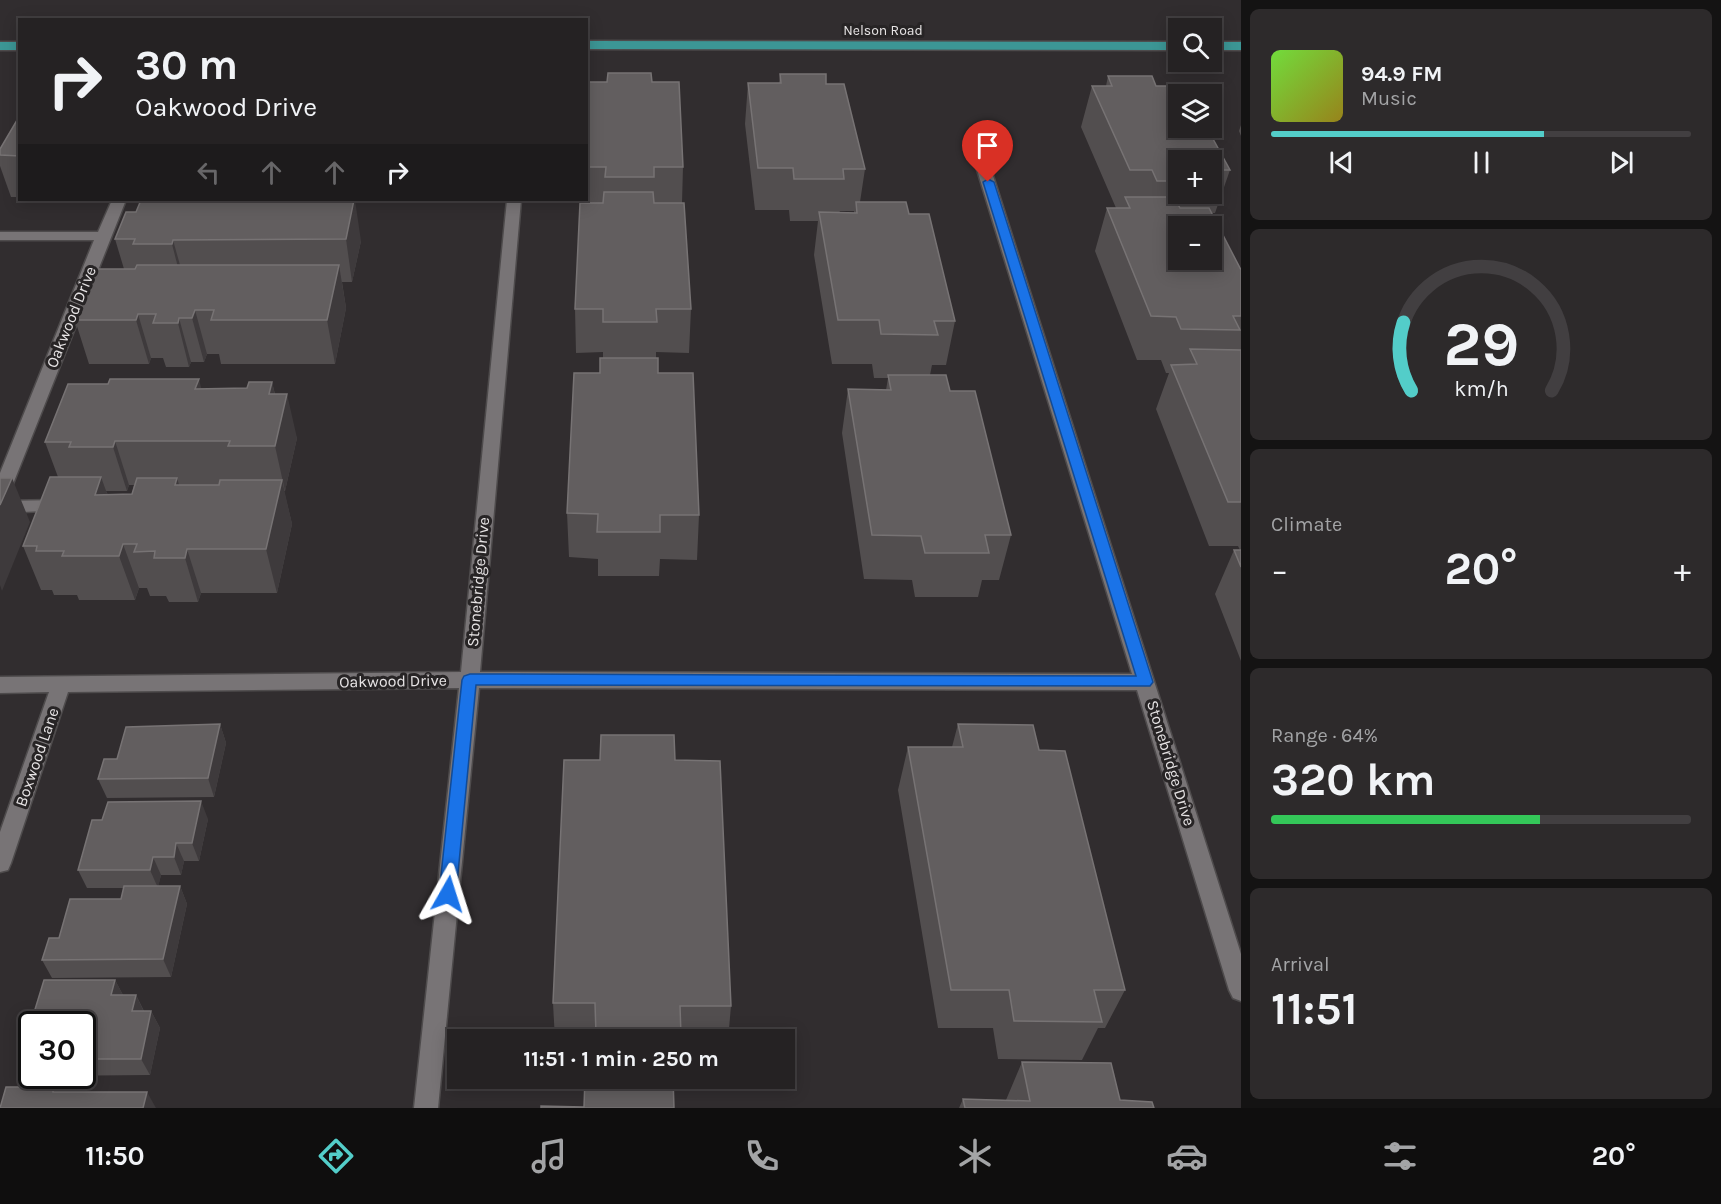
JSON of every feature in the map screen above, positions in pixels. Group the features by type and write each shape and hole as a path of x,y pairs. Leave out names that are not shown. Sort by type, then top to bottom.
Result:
{"main road":[{"name":"Nelson Road","path":"588,45 1168,46"},
{"path":"0,46 18,46"},
{"path":"1222,46 1241,46"}],"street":[{"name":"Stonebridge Drive","path":"981,160 1241,990"},
{"name":"Oakwood Drive","path":"0,494 84,297 103,236 119,201"},
{"name":"Stonebridge Drive","path":"426,1108 470,680 514,201"},
{"path":"0,236 103,236"},
{"path":"0,507 83,506"},
{"name":"Oakwood Drive","path":"0,685 470,680 1145,682"},
{"name":"Boxwood Lane","path":"0,863 62,685"}],"building":[{"path":"608,73 651,73 652,82 679,82 683,167 654,167 654,177 605,177 606,167 588,167 588,82 607,82"},
{"path":"780,74 826,74 826,84 844,84 865,169 843,169 844,179 794,179 793,168 758,168 748,83 781,83"},
{"path":"1108,76 1152,76 1156,86 1168,86 1168,138 1212,138 1219,150 1168,150 1168,181 1157,181 1152,170 1130,170 1092,86 1112,86"},
{"path":"18,118 18,156 0,155 0,149"},
{"path":"1222,155 1230,170 1222,170"},
{"path":"604,192 653,192 654,203 684,203 691,309 656,309 657,322 603,322 603,309 575,309 580,203 603,203"},
{"path":"1125,197 1168,197 1168,204 1178,204 1180,208 1209,208 1213,216 1168,216 1168,270 1222,270 1222,233 1241,270 1241,316 1233,316 1240,330 1181,329 1176,317 1151,316 1107,208 1130,208"},
{"path":"141,201 354,201 346,239 173,240 172,244 133,244 135,239 115,239 126,212 136,212"},
{"path":"856,202 906,202 909,214 929,214 955,321 934,321 938,335 881,334 879,320 838,320 819,212 857,213"},
{"path":"137,265 339,265 327,320 211,320 214,310 195,310 192,318 179,318 178,323 153,323 156,314 138,314 136,320 75,320 96,269 135,269"},
{"path":"1190,349 1241,350 1241,502 1228,502 1171,365 1197,364"},
{"path":"600,358 658,358 658,373 693,373 699,515 660,515 660,532 597,532 598,514 567,513 574,373 600,373"},
{"path":"888,375 946,375 950,391 975,391 1011,535 985,535 989,553 925,553 921,536 872,535 848,389 891,390"},
{"path":"110,379 199,379 195,389 247,388 249,382 272,382 269,394 287,394 275,446 228,446 230,441 115,441 113,447 69,447 71,442 45,442 68,384 108,384"},
{"path":"50,477 101,477 95,495 132,494 137,478 177,478 175,485 219,485 220,480 282,480 266,549 187,549 185,558 154,558 155,551 134,552 137,544 123,544 119,556 62,556 64,551 36,551 37,546 23,546"},
{"path":"0,478 12,478 0,505"},
{"path":"1234,550 1241,550 1241,567"},
{"path":"220,724 208,778 98,779 104,759 117,759 126,727"},
{"path":"958,724 1033,725 1039,750 1065,751 1125,990 1094,990 1102,1022 1014,1021 1009,990 951,990 908,747 963,747"},
{"path":"601,735 674,735 675,760 720,761 731,1006 680,1006 681,1029 596,1029 595,1003 553,1003 564,760 600,760"},
{"path":"201,801 192,843 176,843 174,857 153,857 150,870 78,870 92,820 102,820 108,802"},
{"path":"124,886 180,886 163,959 42,960 49,938 59,938 70,899 121,899"},
{"path":"44,980 115,980 111,995 136,995 132,1011 151,1011 141,1059 96,1059 96,1011 35,1011"},
{"path":"1022,1062 1111,1063 1120,1100 1152,1102 1154,1108 965,1108 963,1099 1030,1101"},
{"path":"6,1087 53,1089 53,1092 147,1092 143,1108 0,1108"},
{"path":"585,1089 673,1089 674,1108 541,1108 541,1106 584,1107"}],"route":[{"path":"448,894 470,680 1145,682 988,182"}]}
